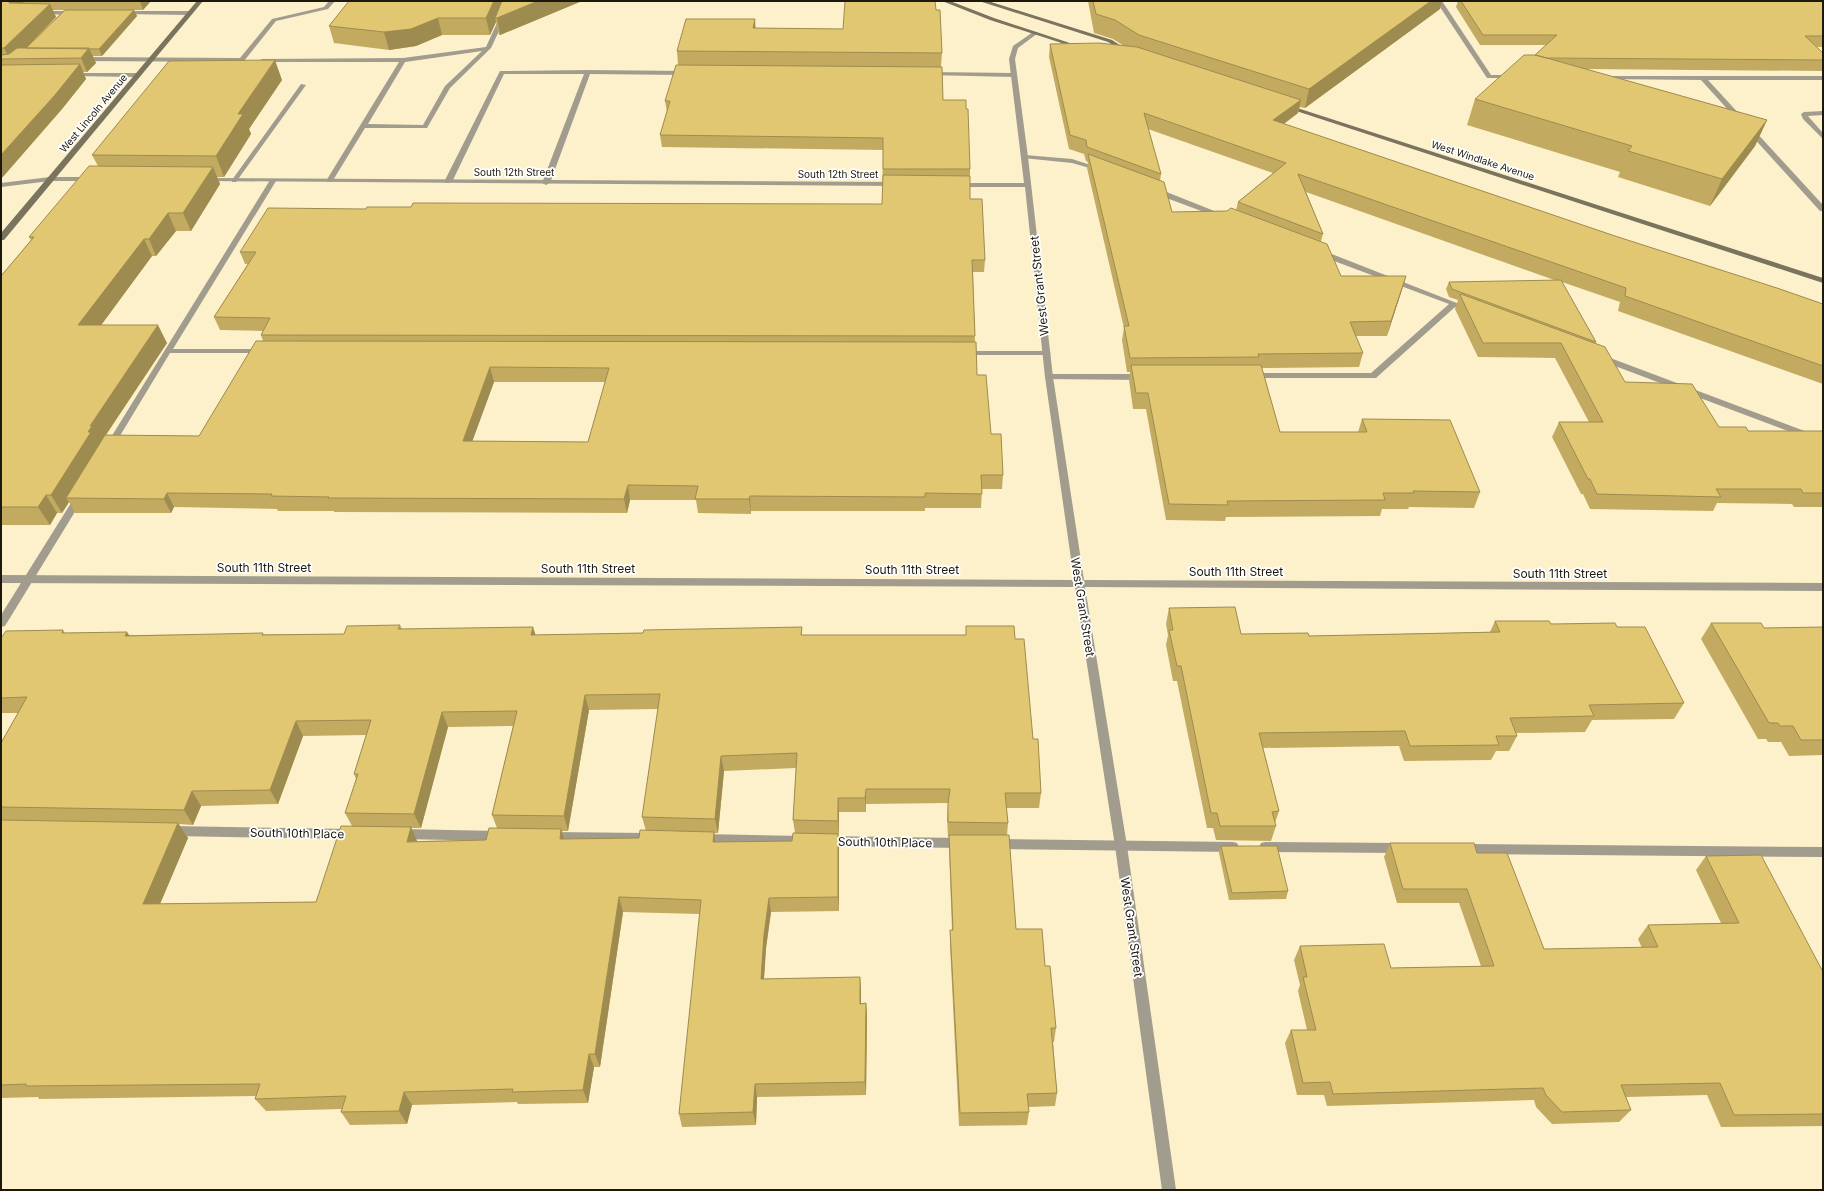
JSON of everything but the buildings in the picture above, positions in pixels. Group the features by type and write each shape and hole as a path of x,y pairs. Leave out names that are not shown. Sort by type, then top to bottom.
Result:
{"street":[{"name":"West Lincoln Avenue","path":"1,238 200,1"},
{"path":"242,60 274,20 326,8 332,1"},
{"path":"363,126 425,127 446,87 488,48 510,1"},
{"path":"945,1 1035,33 1089,50"},
{"path":"982,1 1110,41 1130,55 1117,55"},
{"path":"1439,1 1489,77 1521,77"},
{"path":"61,18 66,13"},
{"path":"34,14 82,13"},
{"path":"114,13 190,13"},
{"name":"West Grant Street","path":"1035,33 1015,47 1012,59 1025,157 1049,377 1079,583 1121,846 1169,1190"},
{"path":"257,60 403,60 488,48"},
{"path":"74,59 250,60"},
{"path":"330,181 403,60"},
{"path":"448,182 502,72 690,73"},
{"path":"546,182 588,72"},
{"path":"925,74 1014,75"},
{"path":"61,75 138,75"},
{"path":"1600,78 1823,78"},
{"path":"1704,79 1823,209"},
{"path":"234,181 304,85"},
{"name":"West Windlake Avenue","path":"1280,104 1823,281"},
{"path":"1823,113 1804,114 1805,118 1823,137"},
{"path":"1025,157 1072,161 1110,173"},
{"path":"1,185 50,179 100,179"},
{"name":"South 12th Street","path":"195,180 903,184"},
{"path":"106,452 272,181"},
{"path":"950,185 1028,185"},
{"path":"1148,188 1230,219"},
{"path":"1312,250 1477,312"},
{"path":"1245,376 1373,376 1454,304"},
{"path":"168,351 272,351"},
{"path":"951,353 1047,353"},
{"path":"1594,356 1823,441"},
{"path":"1049,377 1150,377"},
{"path":"1,623 86,486"},
{"name":"South 11th Street","path":"1,579 1823,587"},
{"name":"South 10th Place","path":"160,830 360,834"},
{"path":"392,834 512,836"},
{"path":"536,837 655,838"},
{"name":"South 10th Place","path":"695,839 1121,846 1409,848"},
{"path":"1449,849 1823,852"}]}
